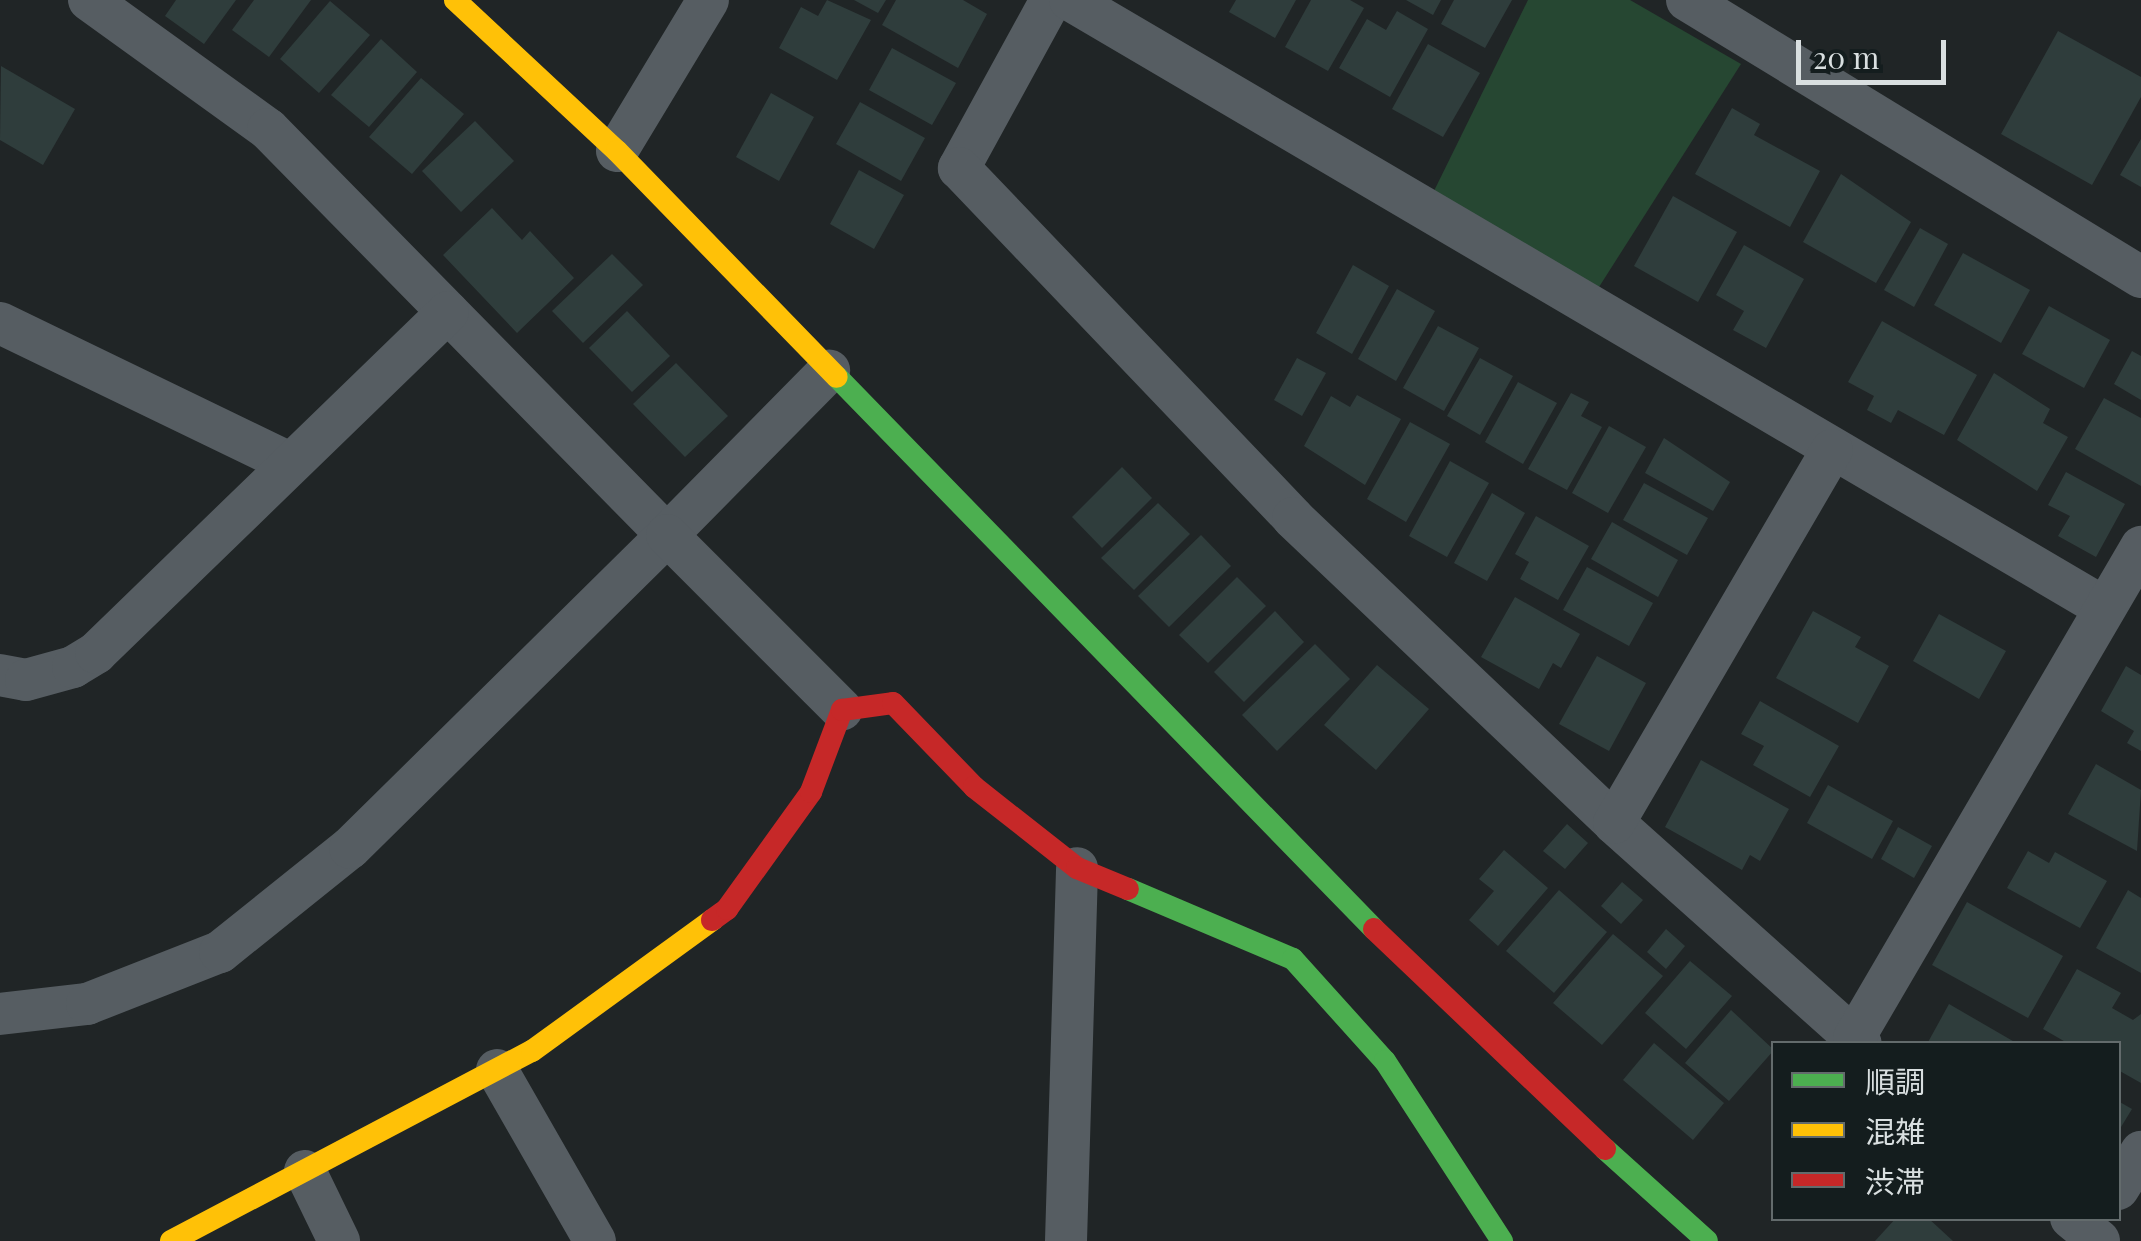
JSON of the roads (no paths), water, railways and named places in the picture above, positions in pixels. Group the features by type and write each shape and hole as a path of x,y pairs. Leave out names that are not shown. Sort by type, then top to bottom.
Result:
{"street":[{"path":"89,0 268,129 842,710"},
{"path":"455,0 617,151 1469,1026 1707,1241"},
{"path":"617,151 708,0"},
{"path":"1051,0 959,168 1293,518 1614,823 1857,1041 2141,547"},
{"path":"1070,0 2105,608"},
{"path":"1687,0 2141,277"},
{"path":"0,675 26,680 73,667 96,653 448,312"},
{"path":"0,323 290,462"},
{"path":"0,1014 87,1004 220,952 350,848 828,371"},
{"path":"1614,823 1832,450"},
{"path":"842,710 893,703 974,788 1077,868 1293,959 1384,1061 1502,1241"},
{"path":"171,1241 497,1070 727,909 811,792 842,710"},
{"path":"1066,1241 1077,868"},
{"path":"497,1070 595,1241"},
{"path":"2121,1184 2141,1152"},
{"path":"304,1171 338,1241"}]}
